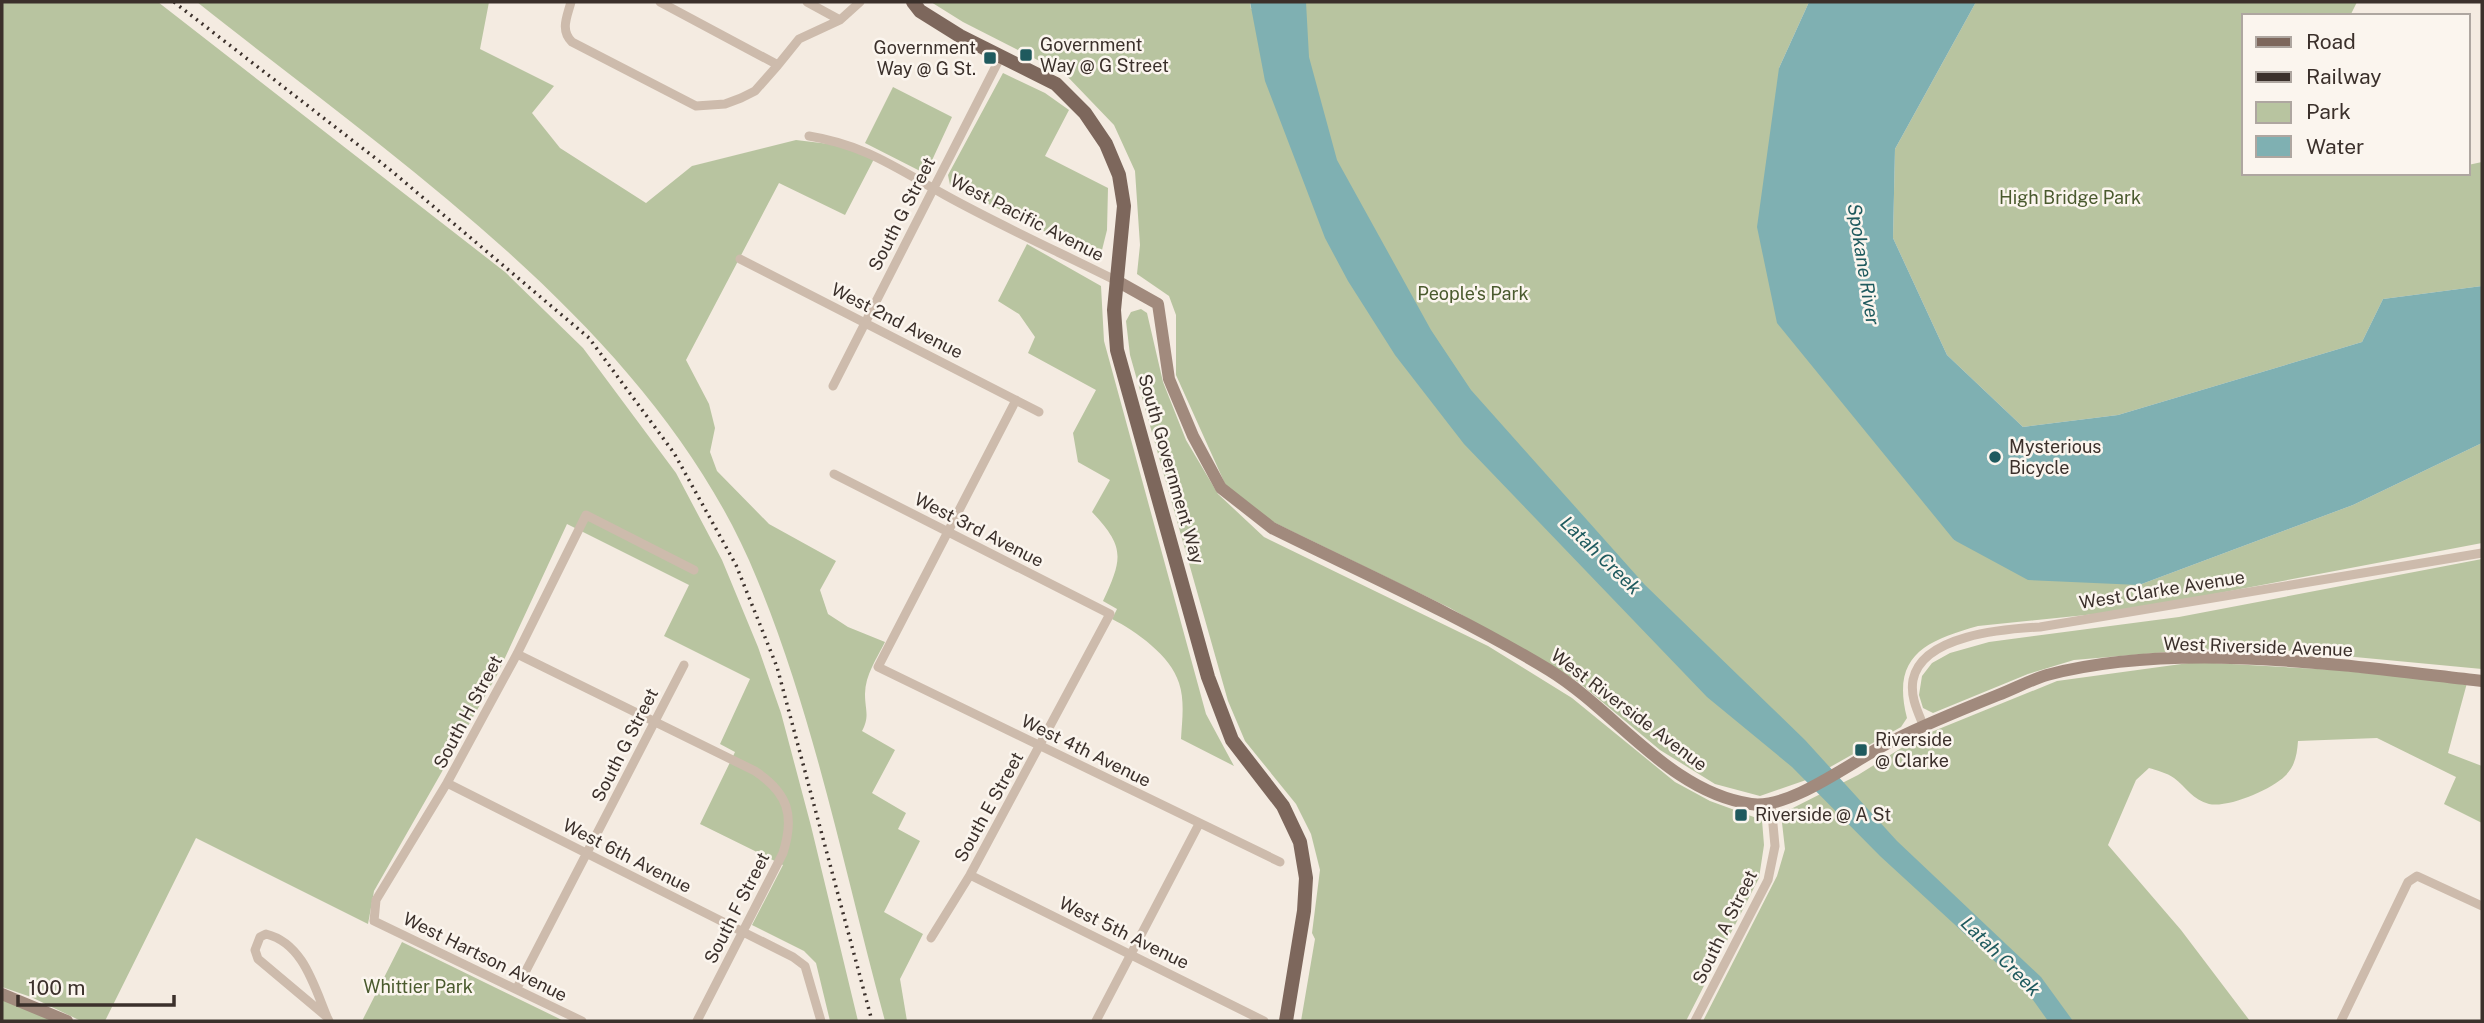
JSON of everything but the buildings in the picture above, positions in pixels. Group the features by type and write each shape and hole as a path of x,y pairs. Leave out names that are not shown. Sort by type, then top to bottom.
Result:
{"main road":[{"name":"South Government Way","path":"913,2 920,11 940,24 1056,84 1086,113 1106,144 1119,175 1124,206 1114,310 1117,350 1208,677 1232,740 1292,820 1302,851 1306,878 1304,911 1286,1021"},
{"name":"West Riverside Avenue","path":"1117,281 1158,304 1169,379 1179,407 1222,488 1247,511 1272,528 1451,615 1552,672 1589,699 1657,757 1694,783 1740,802 1771,803 1792,795 1885,744 2046,676 2110,664 2182,658 2240,660 2482,681"},
{"path":"2,993 67,1021"}],"street":[{"path":"571,2 564,26 566,35 572,42 696,106 725,104 755,91 799,39 840,20 860,2"},
{"path":"660,2 778,65"},
{"path":"807,2 840,20"},
{"name":"South G Street","path":"833,386 1001,56"},
{"name":"West Pacific Avenue","path":"808,136 857,146 1117,281"},
{"name":"West 2nd Avenue","path":"740,259 1040,412"},
{"path":"947,531 1016,400"},
{"name":"West 3rd Avenue","path":"834,474 1110,614"},
{"name":"South H Street","path":"374,921 376,900 447,783 517,654 586,515 694,570"},
{"name":"West 4th Avenue","path":"947,531 878,667 1280,862"},
{"name":"West Clarke Avenue","path":"1924,727 1914,702 1913,682 1923,660 1943,646 1980,634 2063,623 2482,553"},
{"name":"South E Street","path":"931,938 970,875 1110,614"},
{"path":"517,654 653,722"},
{"name":"South G Street","path":"517,988 684,665"},
{"name":"South F Street","path":"653,722 755,771 776,788 786,805 790,830 783,853 697,1021"},
{"name":"West 6th Avenue","path":"447,783 793,957 805,966 821,1021"},
{"name":"South A Street","path":"1695,1021 1768,880 1775,846 1771,803"},
{"path":"1096,1021 1199,824"},
{"name":"West 5th Avenue","path":"970,875 1132,953 1264,1021"},
{"path":"2341,1021 2408,882 2417,877 2428,879 2482,906"},
{"name":"West Hartson Avenue","path":"374,921 582,1021"},
{"path":"267,934 276,936 300,957 328,1019 258,959 255,950 260,937 267,934"}],"green space":[{"path":"2,2 158,2 505,272 583,348 676,473 722,560 758,647 781,713 858,1021 830,1021 816,963 804,951 752,925 783,865 700,824 735,752 720,744 750,679 664,636 689,585 567,524 497,675 374,891 368,924 196,838 105,1021 81,1021 31,997 2,987"},
{"path":"197,2 489,2 480,49 554,86 532,113 560,148 646,203 692,166 796,140 846,146 874,159 845,215 779,183 686,360 709,404 715,428 710,452 717,471 769,524 836,561 820,590 828,614 848,627 885,642 867,680 866,717 862,731 895,750 872,793 906,813 898,829 920,841 884,912 923,934 900,979 907,1021 885,1021 828,797 796,686 757,579 712,490 656,408 589,331 515,258 436,190"},
{"name":"People's Park","path":"931,2 1250,2 1251,9 1276,2 1809,2 1779,68 1954,540 2139,585 2353,505 2482,443 2482,543 2125,611 1978,626 1942,638 1917,654 1908,666 1904,680 1903,697 1907,718 1901,727 1809,779 1760,796 1715,784 1660,750 1577,681 1450,608 1271,521 1226,486 1176,375 1176,315 1169,296 1137,274 1140,245 1135,171 1114,125 1065,74 963,22"},
{"name":"High Bridge Park","path":"1976,2 2357,2 2351,14 2242,14 2242,175 2470,175 2470,165 2482,162 2482,286 2383,299 2362,342 2118,415 2023,427 1947,355 1893,238 1895,149"},
{"path":"1003,73 1045,93 1069,110 1045,156 1108,188 1107,230 1101,254 1096,256 1082,250 950,185 948,175"},
{"path":"893,87 952,117 928,169 922,172 865,143"},
{"path":"1027,244 1101,286 1104,341 1206,714 1234,766 1181,739 1182,697 1175,673 1152,645 1112,619 1117,609 1103,601 1114,574 1117,554 1110,535 1092,512 1110,480 1078,462 1073,433 1096,390 1028,353 1035,337 1019,314 998,301"},
{"path":"1141,309 1147,313 1163,382 1186,440 1218,494 1264,537 1488,646 1572,698 1675,782 1710,801 1762,820 1764,845 1759,878 1686,1021 1301,1021 1315,939 1312,933 1320,870 1311,834 1296,804 1245,741 1228,701 1130,355 1126,321 1131,312"},
{"path":"2482,559 2482,669 2259,648 2190,650 2074,660 2028,674 1933,713 1923,708 1919,695 1922,676 1932,663 1950,653 1989,642 2179,617"},
{"path":"2196,662 2336,670 2467,683 2448,753 2482,766 2482,823 2444,804 2456,777 2377,738 2298,741 2295,760 2285,776 2260,792 2238,801 2217,805 2203,802 2171,776 2149,768 2136,780 2108,845 2181,930 2250,1021 1703,1021 1777,876 1785,849 1781,814 1858,775 1919,737 2057,681"},
{"name":"Whittier Park","path":"402,942 564,1021 362,1021"},
{"path":"2,999 57,1021 2,1021"}],"water":[{"name":"Latah Creek","path":"1250,2 1306,2 1309,57 1337,160 1431,330 1471,390 1645,585 1805,740 1897,841 2041,977 2073,1021 2048,1021 2026,990 1880,856 1792,767 1707,697 1464,444 1395,355 1348,281 1325,238 1265,81"},
{"name":"Spokane River","path":"1809,2 1976,2 1895,149 1893,238 1947,355 2023,427 2118,415 2362,342 2383,299 2482,286 2482,443 2353,505 2139,585 2028,580 1954,540 1777,323 1757,227 1779,68"}],"railway":[{"path":"174,2 388,168 589,338 674,453 736,565 777,667 872,1021"}],"place":[{"name":"Government Way @ G Street","path":"1026,55"},
{"name":"Government Way @ G St.","path":"990,58"},
{"name":"Mysterious Bicycle","path":"1995,457"},
{"name":"Riverside @ Clarke","path":"1861,750"},
{"name":"Riverside @ A St","path":"1741,815"}]}
